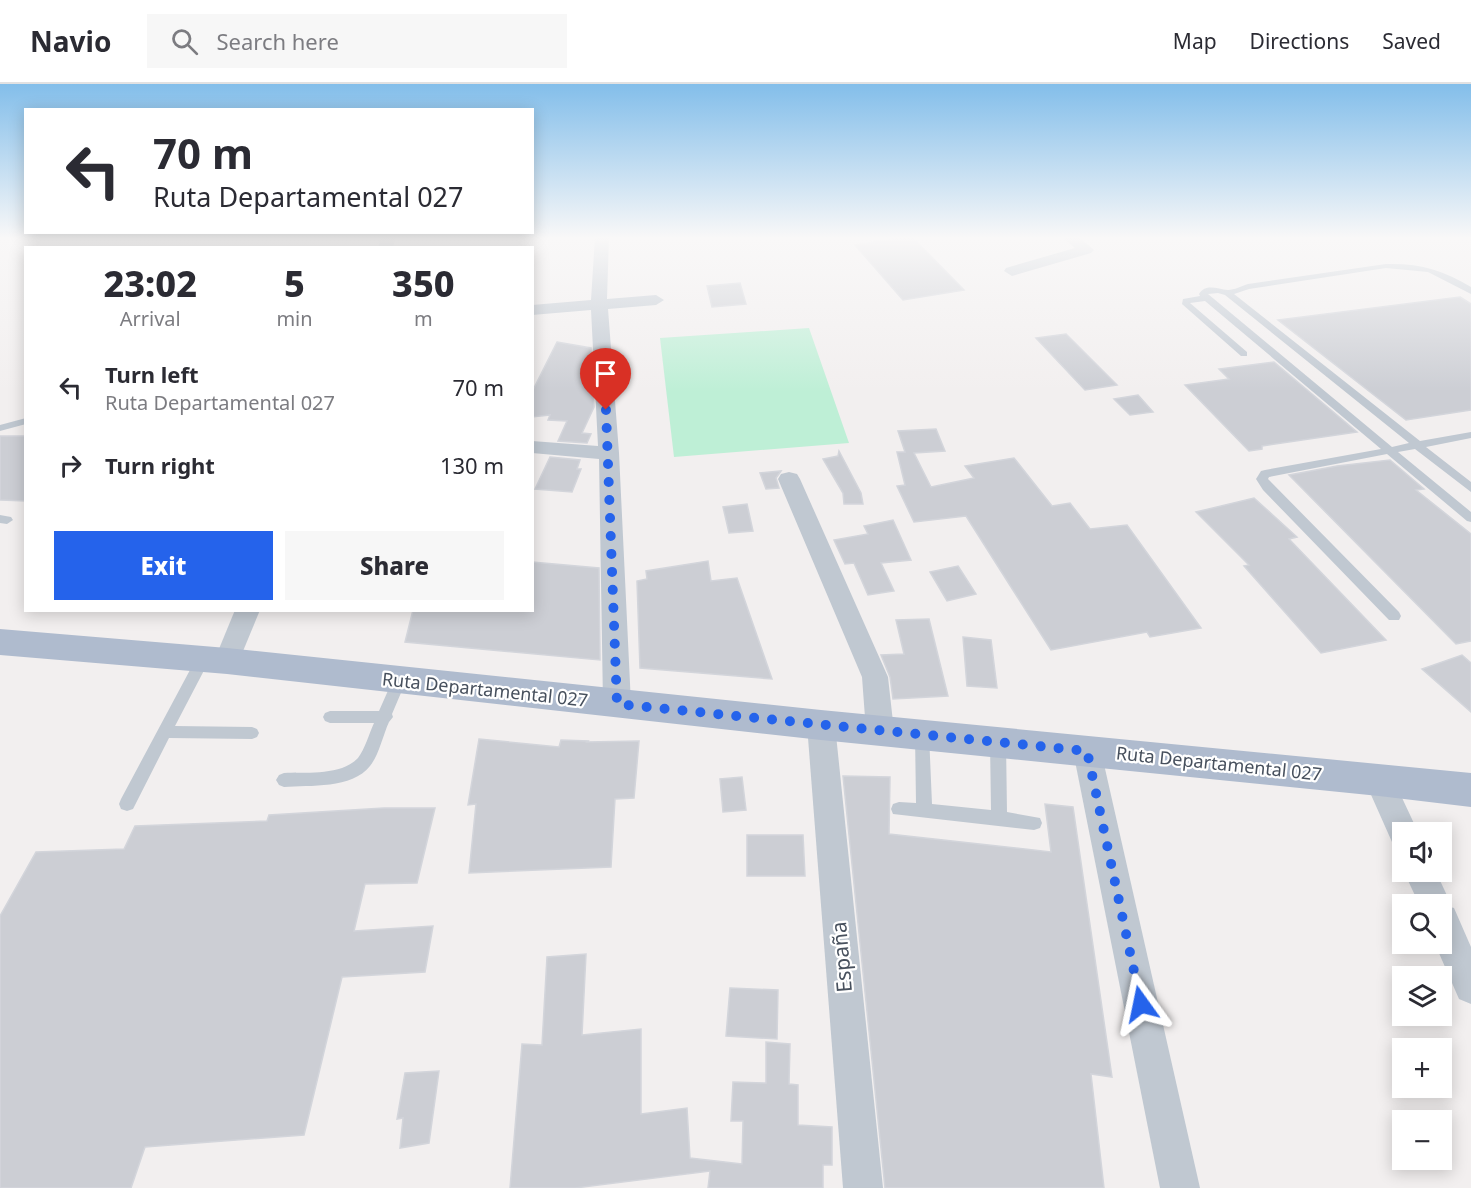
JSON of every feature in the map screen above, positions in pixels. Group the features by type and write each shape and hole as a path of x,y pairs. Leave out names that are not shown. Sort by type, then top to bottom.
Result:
{"main road":[{"name":"Ruta Departamental 027","path":"0,642 215,660 821,726 922,734 1471,790"}],"street":[{"path":"600,289 609,453 617,704"},
{"path":"534,310 656,300"},
{"path":"534,447 609,453"},
{"path":"789,479 874,677 880,731"},
{"path":"215,660 247,612"},
{"name":"España","path":"821,726 863,1188"},
{"path":"1087,751 1180,1188"},
{"path":"1379,779 1398,822"},
{"path":"1452,943 1471,987"}],"lane":[{"path":"1241,289 1228,293 1209,290 1203,294 1471,518"},
{"path":"1228,293 1471,488"},
{"path":"1206,298 1186,301 1186,304 1244,354"},
{"path":"0,428 24,422"},
{"path":"1394,616 1267,487 1262,479 1265,474 1298,466 1471,435"},
{"path":"1456,438 1471,445"},
{"path":"127,804 165,732 215,660"},
{"path":"284,780 337,776 360,767 386,717 399,681"},
{"path":"330,717 386,717"},
{"path":"165,732 252,733"},
{"path":"922,734 924,811"},
{"path":"998,742 999,818"},
{"path":"899,809 1034,823"}],"green space":[{"path":"809,328 849,443 674,457 660,338"}],"building":[{"path":"708,289 742,289 746,304 712,307"},
{"path":"893,289 964,290 903,300"},
{"path":"1460,297 1471,304 1471,410 1406,420 1278,320"},
{"path":"1066,334 1117,385 1085,390 1036,338"},
{"path":"557,342 591,348 591,360 582,381 592,382 590,392 593,392 594,407 582,433 591,434 587,443 558,441 567,421 548,420 550,415 534,417 534,388"},
{"path":"1274,362 1357,432 1262,446 1262,449 1249,451 1185,385 1229,379 1219,369"},
{"path":"1138,395 1153,412 1130,415 1114,399"},
{"path":"936,429 945,451 914,453 931,487 974,478 965,466 1014,458 1052,506 1070,503 1090,529 1127,525 1201,628 1150,637 1147,632 1051,650 966,516 914,522 897,486 905,485 897,452 905,452 898,431"},
{"path":"0,436 24,436 24,501 0,500"},
{"path":"839,451 861,493 863,504 844,504 843,493 823,459 838,456"},
{"path":"550,457 580,460 577,469 581,469 572,492 535,489"},
{"path":"1390,460 1424,489 1416,490 1471,534 1471,641 1456,644 1289,475 1337,466"},
{"path":"781,471 776,478 779,488 766,489 760,473"},
{"path":"1254,498 1297,537 1289,539 1386,640 1321,653 1244,566 1249,565 1196,512"},
{"path":"747,504 753,531 729,533 723,507"},
{"path":"893,520 911,560 881,563 894,591 868,595 854,563 845,564 834,540 868,534 864,526"},
{"path":"708,561 711,581 737,578 772,679 640,668 637,581 647,579 646,571"},
{"path":"534,562 599,568 600,660 405,642 412,612 534,612"},
{"path":"958,566 976,594 947,601 930,572"},
{"path":"929,619 948,696 893,699 890,677 881,655 904,654 896,620"},
{"path":"963,637 991,640 997,688 967,686"},
{"path":"1462,655 1471,663 1471,712 1422,669"},
{"path":"479,739 559,747 561,740 639,741 634,798 615,799 611,867 469,873 476,804 468,805"},
{"path":"843,776 890,777 889,834 1051,852 1045,804 1073,807 1112,1077 1091,1074 1104,1188 885,1188"},
{"path":"742,777 746,810 723,812 720,779"},
{"path":"384,808 435,808 417,883 365,884 354,931 433,926 425,972 342,977 304,1135 145,1147 131,1188 0,1188 0,916 36,852 124,849 135,826 267,821 269,815"},
{"path":"747,835 803,835 805,876 747,876"},
{"path":"586,954 582,1035 641,1029 641,1114 687,1108 690,1158 742,1164 743,1121 731,1121 733,1082 766,1083 766,1042 790,1044 789,1084 798,1085 798,1125 832,1127 832,1165 823,1165 823,1188 708,1188 710,1171 575,1188 510,1188 522,1044 542,1045 547,957"},
{"path":"730,988 778,990 777,1039 726,1036"},
{"path":"439,1071 429,1143 400,1148 403,1118 397,1119 405,1073"}],"route":[{"path":"606,410 617,704 1087,751 1141,1004"}]}
